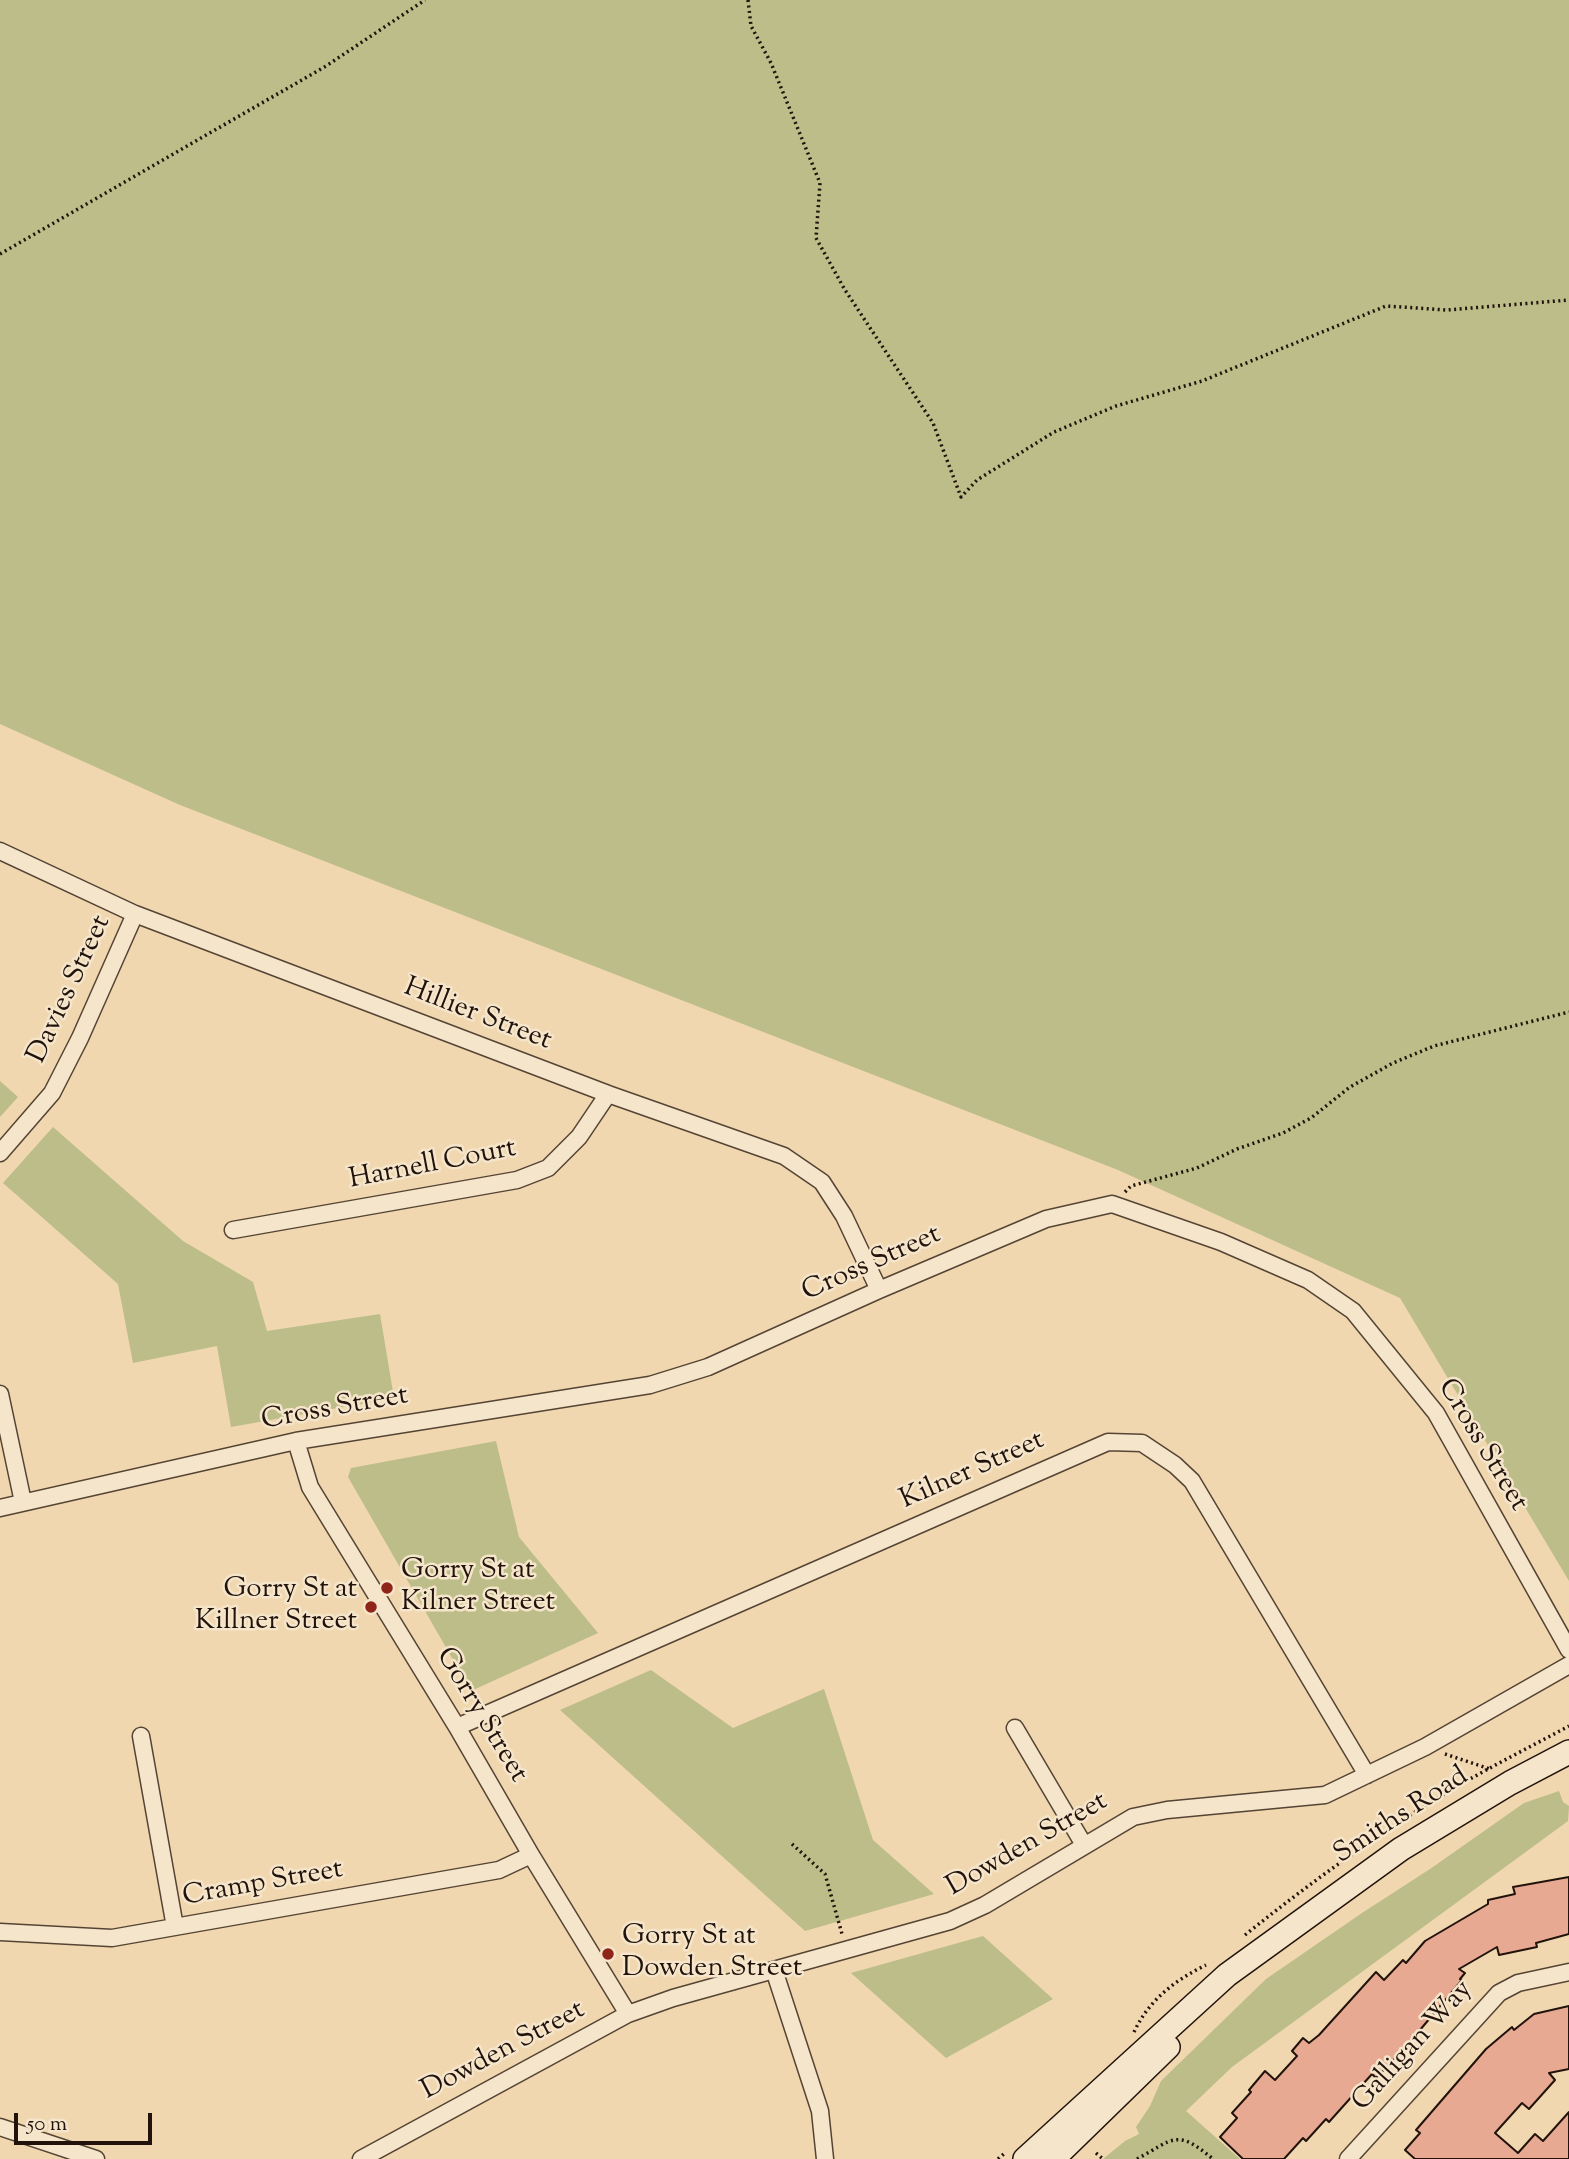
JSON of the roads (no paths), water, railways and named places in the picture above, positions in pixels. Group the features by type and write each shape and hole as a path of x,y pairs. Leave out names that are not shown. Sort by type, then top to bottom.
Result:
{"street":[{"name":"Hillier Street","path":"0,851 135,914 608,1094 784,1156 822,1182 844,1216 879,1290"},
{"name":"Davies Street","path":"0,1153 52,1093 80,1038 135,914"},
{"name":"Harnell Court","path":"233,1230 517,1180 548,1168 579,1138 608,1094"},
{"name":"Cross Street","path":"0,1507 296,1441 650,1385 708,1367 1046,1219 1112,1204 1221,1242 1308,1280 1353,1311 1436,1413 1569,1650"},
{"path":"0,1394 23,1502"},
{"name":"Gorry Street","path":"296,1441 310,1487 628,2014"},
{"name":"Kilner Street","path":"457,1727 1108,1442 1142,1443 1175,1465 1192,1481 1367,1775"},
{"name":"Dowden Street","path":"362,2159 628,2014 673,1998 950,1921 985,1905 1133,1817 1167,1810 1325,1795 1425,1747 1569,1665"},
{"path":"1015,1728 1084,1845"},
{"path":"141,1736 175,1927"},
{"name":"Smiths Road","path":"1025,2159 1227,1975 1401,1849 1510,1783 1569,1752"},
{"name":"Cramp Street","path":"0,1932 112,1938 499,1870 531,1855"},
{"name":"Smiths Road","path":"1053,2159 1274,1941"},
{"path":"774,1970 820,2111 825,2159"},
{"name":"Galligan Way","path":"1348,2159 1499,1993 1518,1983 1569,1972"},
{"path":"0,2127 96,2159"}],"place":[{"name":"Gorry St at Kilner Street","path":"387,1588"},
{"name":"Gorry St at Killner Street","path":"371,1607"},
{"name":"Gorry St at Dowden Street","path":"608,1954"}]}
